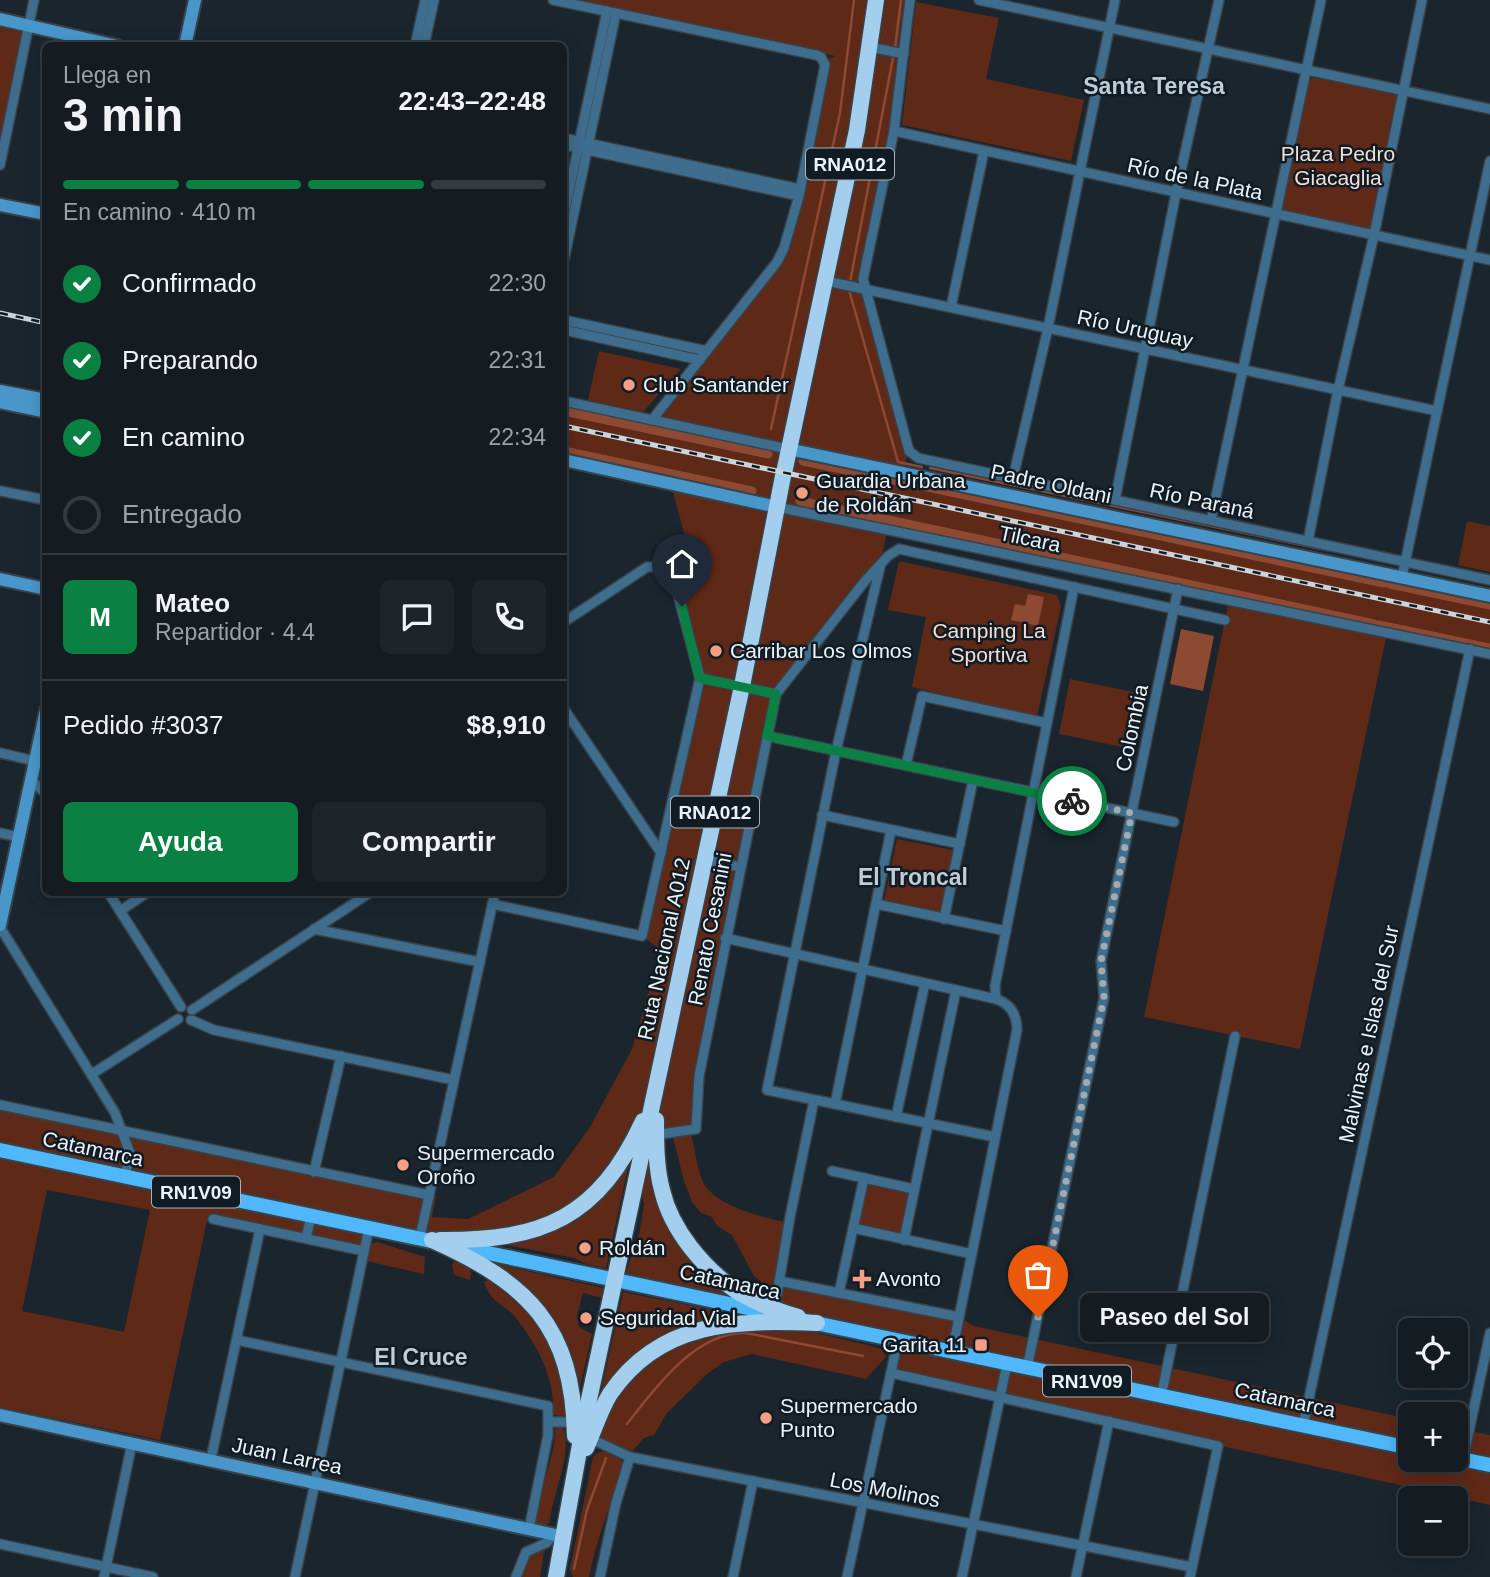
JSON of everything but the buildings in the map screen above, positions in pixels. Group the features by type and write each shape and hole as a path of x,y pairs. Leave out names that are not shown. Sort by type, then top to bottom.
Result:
{"highway":[{"name":"Ruta Nacional A012","path":"646,1136 857,130 876,0"},
{"path":"426,1238 484,1240 511,1237 556,1221 600,1189 646,1136"},
{"path":"556,1577 559,1536 577,1470 581,1433 646,1136"},
{"path":"646,1136 661,1189 677,1227 695,1252 739,1292 774,1312 817,1323"},
{"path":"426,1238 503,1277 540,1313 554,1334 565,1359 581,1433"},
{"path":"581,1433 625,1375 667,1341 694,1331 726,1324 760,1321 817,1323"}],"main road":[{"path":"185,42 195,0"},
{"path":"0,19 100,42"},
{"path":"0,205 42,214"},
{"path":"0,391 42,399"},
{"path":"0,402 42,411"},
{"name":"Padre Oldani","path":"789,449 1490,596"},
{"name":"Tilcara","path":"567,461 777,507"},
{"path":"0,579 42,588"},
{"path":"1,920 42,729"},
{"name":"Catamarca","path":"0,1150 774,1312"},
{"name":"Catamarca","path":"817,1323 1398,1446"},
{"name":"Juan Larrea","path":"0,1415 559,1536"},
{"path":"1468,1461 1490,1465"}],"street":[{"path":"0,164 34,0"},
{"path":"416,42 425,0"},
{"path":"425,42 434,0"},
{"path":"553,0 816,55 824,61 825,70 799,192 784,248 777,262 652,420"},
{"path":"865,289 863,279 894,131 910,0"},
{"path":"979,0 1010,3 1110,28 1490,109"},
{"path":"1013,478 1048,328 1115,0"},
{"path":"1115,500 1176,192 1219,0"},
{"path":"1211,520 1321,0"},
{"path":"1308,541 1422,0"},
{"path":"567,242 583,146 611,12"},
{"path":"870,47 904,54"},
{"name":"Río de la Plata","path":"894,131 1490,260"},
{"path":"567,139 583,146"},
{"path":"567,145 583,146 799,192"},
{"path":"567,203 583,146"},
{"path":"951,307 985,151"},
{"path":"1402,577 1490,161"},
{"name":"Río Uruguay","path":"826,281 1437,411"},
{"name":"Río Paraná","path":"865,289 909,451 918,458 1490,580"},
{"path":"567,321 707,351"},
{"path":"567,331 700,360"},
{"name":"Padre Oldani","path":"567,402 789,449"},
{"path":"925,477 926,460"},
{"path":"0,491 42,499"},
{"name":"Tilcara","path":"777,507 1490,653"},
{"path":"950,560 954,543"},
{"path":"995,1137 767,1090 822,815 881,565 899,549 1225,620"},
{"name":"Renato Cesanini","path":"646,1136 696,1129 699,1076 776,694 864,581 881,565"},
{"path":"492,904 642,936 699,678 676,581 666,566 648,567 567,620"},
{"path":"996,999 995,986 1074,587"},
{"name":"Colombia","path":"1027,1368 1104,998 1101,961 1178,589"},
{"name":"Malvinas e Islas del Sur","path":"1303,1426 1470,649"},
{"path":"699,678 776,694"},
{"path":"906,765 922,696 1047,723"},
{"path":"567,713 662,853"},
{"path":"767,736 1174,822"},
{"path":"0,753 35,761"},
{"path":"31,780 42,790"},
{"path":"944,919 973,780"},
{"path":"822,815 960,844"},
{"path":"835,1104 891,830"},
{"path":"0,833 19,837"},
{"path":"705,860 740,867"},
{"path":"111,896 181,1007"},
{"path":"120,911 142,896"},
{"path":"178,1019 184,1023 314,929 365,896"},
{"path":"426,1238 429,1195 494,896"},
{"path":"876,904 1006,932"},
{"path":"1,920 124,1132 130,1153 125,1177"},
{"path":"314,929 480,961"},
{"path":"725,938 996,999 1010,1006 1017,1030 952,1352"},
{"path":"896,1117 925,983"},
{"path":"904,1240 956,990"},
{"path":"181,1007 186,1006 192,1015 214,1030 454,1080"},
{"path":"178,1019 177,1014 181,1007"},
{"path":"92,1074 178,1019"},
{"path":"1161,1397 1234,1036"},
{"path":"314,1172 341,1056"},
{"path":"774,1312 814,1100"},
{"path":"0,1105 429,1195"},
{"path":"832,1171 914,1189"},
{"path":"839,1293 864,1178"},
{"path":"306,1238 311,1216"},
{"path":"213,1219 365,1251"},
{"path":"295,1577 369,1228"},
{"path":"853,1228 972,1254"},
{"path":"211,1460 260,1229"},
{"path":"779,1281 959,1318"},
{"path":"1468,1425 1490,1333"},
{"path":"237,1339 548,1406 548,1435 529,1529"},
{"path":"848,1577 898,1339"},
{"path":"962,1577 1007,1364"},
{"path":"891,1373 1217,1446 1191,1572"},
{"path":"1076,1577 1108,1421"},
{"path":"549,1422 581,1433"},
{"name":"Los Molinos","path":"581,1433 630,1457 1083,1546 1191,1572"},
{"path":"105,1572 132,1443"},
{"path":"600,1577 630,1457"},
{"path":"733,1577 753,1481"},
{"path":"516,1577 526,1552 559,1536"},
{"path":"0,1545 105,1572 153,1577"}],"green space":[{"path":"576,0 910,0 904,54 863,279 909,451 902,472 1490,596 1490,654 1387,633 1300,1049 1144,1017 1229,600 887,529 881,565 776,694 699,1076 696,1129 656,1134 580,1206 484,1240 370,1229 364,1251 213,1219 207,1221 160,1440 0,1407 0,1105 436,1196 432,1217 468,1219 554,1177 590,1127 632,1049 661,950 642,936 699,678 666,566 686,541 671,484 567,461 567,402 652,420 784,248 824,61 835,56","holes":["47,1190 150,1210 124,1332 22,1311"]},
{"path":"916,2 999,18 986,79 1084,100 1071,161 902,125"},
{"path":"0,19 29,25 0,165"},
{"name":"Plaza Pedro Giacaglia","path":"1313,78 1396,92 1400,96 1373,229 1369,231 1281,211 1309,80"},
{"name":"Club Santander","path":"599,351 681,369 643,412 588,400"},
{"path":"1467,521 1490,526 1490,572 1458,565"},
{"name":"Camping La Sportiva","path":"899,561 1057,595 1061,606 1037,717 912,687 926,617 888,610"},
{"path":"1070,679 1143,694 1132,749 1059,734"},
{"path":"897,839 953,850 940,913 884,901"},
{"path":"691,1134 701,1177 709,1190 728,1204 785,1222 772,1291 754,1276 732,1235 717,1226 712,1217 701,1213 692,1202 673,1137"},
{"path":"627,1160 629,1163 606,1268 586,1264 574,1258 501,1244 551,1228"},
{"path":"649,1162 653,1165 659,1196 736,1298 626,1273 640,1230 644,1204 642,1196"},
{"path":"867,1184 910,1194 900,1235 857,1226"},
{"path":"378,1242 425,1257 424,1274 366,1261 369,1247"},
{"path":"456,1261 469,1267 470,1280 454,1275 452,1264"},
{"path":"491,1263 603,1288 602,1298 583,1293 577,1315 579,1327 592,1334 578,1396 568,1357"},
{"path":"490,1279 530,1311 554,1341 568,1413 564,1416 554,1415 550,1383 539,1353 512,1313 487,1290 484,1282"},
{"path":"779,1281 959,1317 974,1326 1398,1416 1398,1472 1468,1472 1468,1430 1490,1435 1490,1505 1468,1500 1468,1486 1404,1486 891,1373 898,1340 774,1310"},
{"path":"623,1292 734,1314 730,1318 698,1326 599,1400"},
{"path":"709,1331 808,1331 875,1347 882,1349 886,1357 866,1379 752,1354 724,1362 708,1373 667,1413 654,1435 644,1438 631,1453 605,1442 600,1437 610,1406 647,1362"},
{"path":"563,1427 566,1448 550,1520 543,1527 534,1525 552,1453 555,1429"},
{"path":"606,1451 622,1462 623,1474 604,1522 589,1577 573,1577 570,1569 593,1457"},
{"path":"541,1549 544,1551 540,1577 521,1577 527,1560"}],"shaded area":[{"path":"1028,594 1044,597 1038,626 1011,620 1015,604 1025,606"},
{"path":"1181,629 1214,636 1203,691 1170,684"}],"waterway":[{"path":"771,429 840,113 854,0"},
{"path":"895,48 901,0"},
{"path":"850,282 893,58"},
{"path":"849,290 898,462 922,467"},
{"path":"567,412 768,454"},
{"path":"567,452 752,491"},
{"path":"803,461 1384,583"},
{"path":"930,468 1331,551"},
{"path":"800,501 1374,624"},
{"path":"1390,584 1490,605"},
{"path":"1379,625 1490,648"},
{"path":"627,1424 678,1364 710,1341 728,1335 746,1333 863,1356"},
{"path":"574,1569 587,1510 606,1458"}],"railway":[{"path":"0,313 42,322"},
{"path":"567,427 1490,622"}],"way so far":[{"path":"1038,1317 1104,998 1101,961 1132,813 1072,801"}],"place":[{"name":"Club Santander","path":"629,385"},
{"name":"Guardia Urbana de Roldán","path":"802,493"},
{"name":"Carribar Los Olmos","path":"716,651"},
{"name":"Supermercado Oroño","path":"403,1165"},
{"name":"Roldán","path":"585,1248"},
{"name":"Avonto","path":"862,1279"},
{"name":"Paseo del Sol","path":"1038,1317"},
{"name":"Seguridad Vial","path":"586,1318"},
{"name":"Garita 11","path":"981,1345"},
{"name":"Supermercado Punto","path":"766,1418"}],"district":[{"name":"Santa Teresa","path":"1154,86"},
{"name":"El Troncal","path":"913,877"},
{"name":"El Cruce","path":"421,1357"}],"route":[{"path":"682,606 699,678 776,694 767,736 1072,801"}]}
